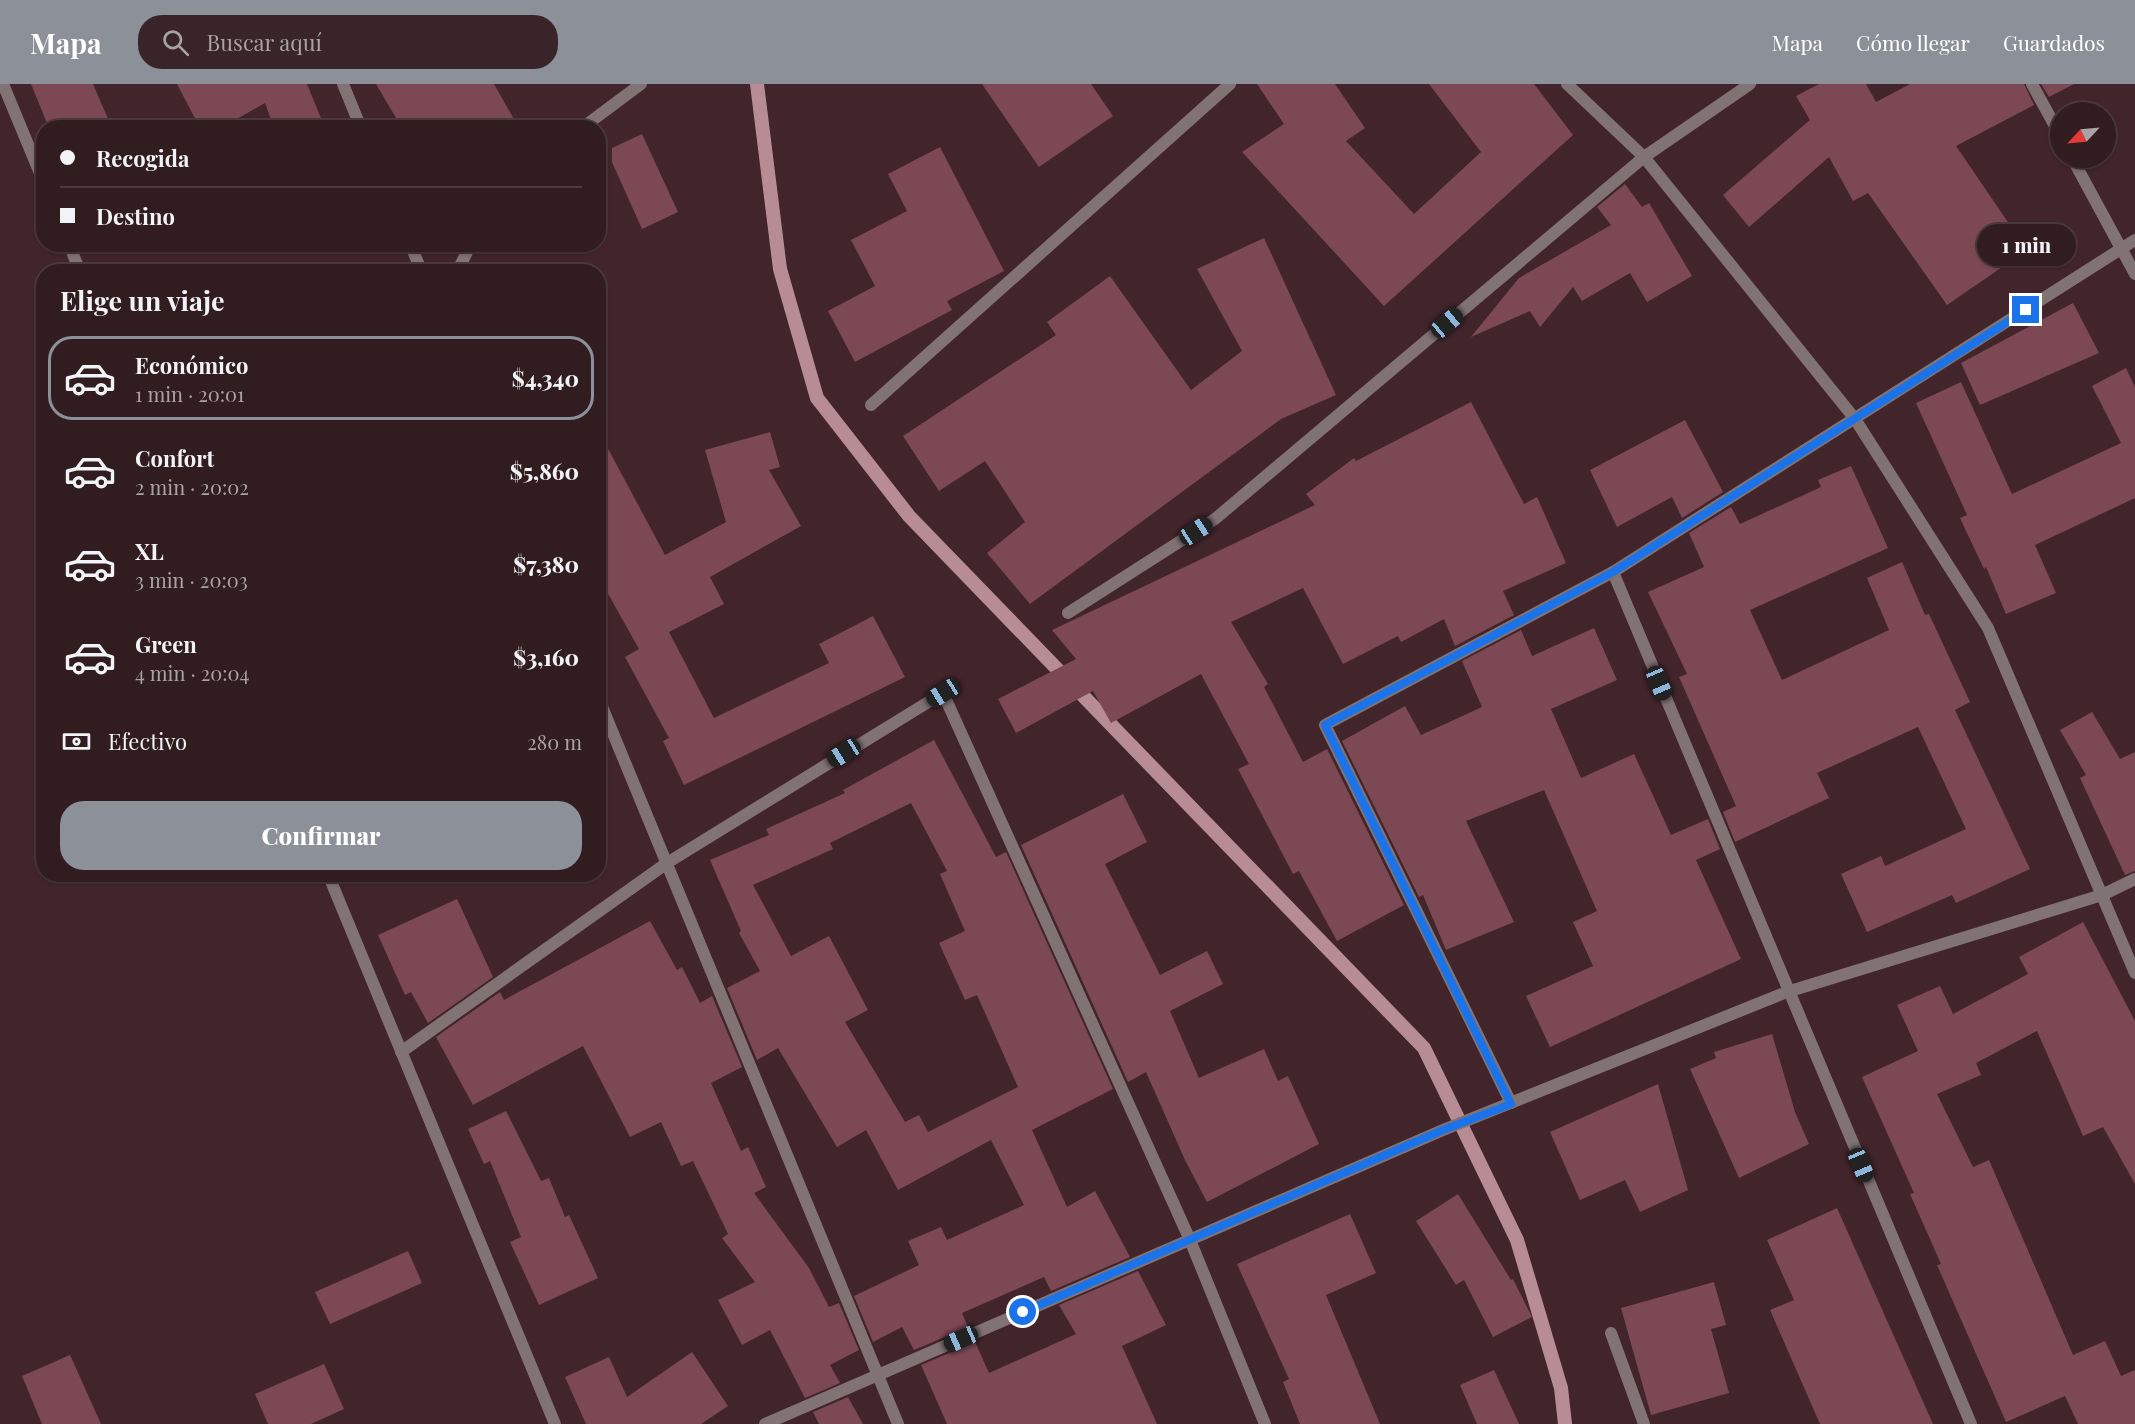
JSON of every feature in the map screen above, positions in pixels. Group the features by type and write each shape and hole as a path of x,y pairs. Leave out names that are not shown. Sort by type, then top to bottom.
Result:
{"street":[{"path":"3,84 36,164"},
{"path":"343,84 359,120"},
{"path":"593,120 642,84"},
{"path":"871,405 1230,84"},
{"path":"1567,84 1644,157 1855,419 1989,628 2135,973"},
{"path":"1068,613 1215,519 1644,157 1750,84"},
{"path":"2032,84 2050,117"},
{"path":"2077,168 2135,274"},
{"path":"1511,1104 1325,725 1613,572 2135,240"},
{"path":"1613,572 1787,992 1971,1424"},
{"path":"401,1052 668,862 943,693 1191,1240 1265,1424"},
{"path":"606,716 898,1424"},
{"path":"765,1424 1443,1130 1787,992 2102,895 2135,879"},
{"path":"331,882 555,1424"},
{"path":"1611,1333 1644,1424"}],"building":[{"path":"31,84 93,84 109,120 46,120"},
{"path":"177,84 307,84 322,120 271,120 265,103 235,120 196,120"},
{"path":"376,84 494,84 514,120 397,120"},
{"path":"982,84 1091,84 1113,116 1039,167"},
{"path":"1257,84 1335,84 1365,128 1346,141 1414,214 1481,152 1429,84 1534,84 1573,135 1384,306 1242,152 1284,124"},
{"path":"1819,84 1866,84 1876,102 1910,84 2024,84 2034,105 1956,146 2027,250 1947,305 1868,193 1853,201 1829,157 1749,227 1723,195 1810,120 1796,96"},
{"path":"2041,84 2074,84 2049,97"},
{"path":"642,134 678,212 642,229 612,162 612,148"},
{"path":"940,147 1004,271 947,301 952,310 855,362 828,311 875,286 851,240 907,211 888,174"},
{"path":"1625,184 1642,207 1649,203 1692,276 1647,302 1630,273 1582,301 1573,287 1540,327 1530,311 1471,337 1519,278 1611,225 1597,207"},
{"path":"1264,238 1336,395 1281,419 1030,604 987,553 1025,522 985,461 939,491 903,436 1056,335 1047,322 1110,276 1191,390 1242,351 1197,269"},
{"path":"2073,303 2099,353 1980,405 1961,363"},
{"path":"2126,368 2135,387 2135,498 2035,545 2056,593 2006,614 1986,567 1984,569 1960,518 1967,515 1916,403 1961,382 2012,494 2121,443 2092,386"},
{"path":"1471,402 1524,504 1537,497 1566,563 1503,591 1514,615 1455,646 1444,619 1401,642 1398,636 1343,664 1303,588 1231,622 1268,684 1264,687 1303,762 1327,749 1404,905 1337,941 1299,871 1293,874 1238,769 1249,764 1201,674 1111,723 1093,691 1016,733 998,699 1076,659 1052,630 1315,505 1306,494 1354,458 1356,461"},
{"path":"1685,420 1723,492 1682,518 1672,497 1617,527 1590,470"},
{"path":"770,432 780,467 769,470 801,526 710,577 724,604 669,632 714,718 829,663 819,644 873,616 905,677 684,785 663,741 669,738 625,657 639,649 606,590 606,445 665,555 726,522 705,450"},
{"path":"1851,466 1888,548 1750,610 1782,680 1889,630 1867,578 1902,562 1925,615 1929,614 1970,702 1955,710 2030,869 1956,903 1952,895 1867,932 1841,874 1881,856 1885,866 1966,829 1918,727 1817,773 1829,798 1735,842 1723,812 1736,806 1679,677 1687,674 1648,592 1704,567 1689,533 1731,507 1740,524 1821,487 1818,480"},
{"path":"1594,628 1617,680 1551,709 1581,778 1634,754 1671,835 1708,819 1720,849 1696,860 1741,959 1550,1047 1526,996 1593,966 1573,922 1597,911 1544,790 1466,821 1514,922 1446,950 1423,895 1419,897 1342,741 1405,706 1421,735 1482,707 1462,661 1521,630 1532,656"},
{"path":"2092,712 2120,759 2135,752 2135,871 2125,875 2080,778 2086,775 2060,730"},
{"path":"934,740 996,857 1006,852 1113,1089 1032,1130 1067,1207 1095,1191 1130,1257 1051,1291 1044,1277 962,1313 968,1327 914,1350 902,1327 873,1342 854,1296 919,1265 908,1241 941,1227 947,1240 1024,1205 991,1140 898,1190 866,1130 837,1147 778,1048 757,1060 727,988 760,971 739,933 741,931 710,860 769,835 766,829 845,793 843,790","holes":["911,803 947,871 940,874 965,931 939,943 965,1000 977,995 1018,1087 928,1132 919,1115 905,1122 845,1022 868,1010 829,936 791,956 753,885 833,849 830,843"]},
{"path":"1123,794 1147,842 1105,864 1160,975 1207,951 1223,984 1170,1011 1199,1078 1264,1049 1278,1081 1288,1076 1319,1144 1207,1202 1185,1160 1146,1072 1128,1082 1021,845"},
{"path":"457,899 493,977 428,1023 411,992 405,995 378,935"},
{"path":"650,921 677,970 682,967 700,1003 712,996 742,1067 711,1083 741,1151 748,1147 766,1187 754,1193 809,1268 829,1307 839,1303 859,1350 830,1365 840,1383 805,1398 770,1330 742,1345 718,1300 755,1282 722,1238 728,1234 693,1161 681,1166 661,1122 630,1137 583,1046 473,1105 436,1037 500,992 504,1000"},
{"path":"2083,922 2135,1021 2135,1184 2103,1127 2083,1136 2037,1031 1976,1063 1981,1075 1937,1094 1973,1167 1989,1160 2073,1355 2105,1341 2121,1376 2135,1370 2135,1424 2078,1424 2065,1396 2006,1422 1937,1265 1941,1264 1910,1194 1914,1193 1862,1077 1918,1051 1897,1005 1940,986 1953,1014 2028,974 2019,957"},
{"path":"1772,1034 1795,1112 1809,1144 1739,1178 1690,1069 1716,1058 1714,1052"},
{"path":"1658,1084 1688,1190 1640,1212 1625,1180 1580,1200 1550,1132"},
{"path":"506,1111 541,1181 549,1178 565,1217 569,1215 598,1278 539,1305 510,1242 521,1237 490,1161 484,1164 468,1129"},
{"path":"1458,1194 1511,1280 1513,1279 1532,1317 1493,1337 1464,1280 1456,1285 1416,1221"},
{"path":"1837,1208 1933,1424 1820,1424 1770,1310 1794,1300 1767,1240"},
{"path":"1350,1214 1376,1273 1326,1295 1380,1424 1300,1424 1283,1382 1289,1379 1237,1264"},
{"path":"408,1251 422,1283 330,1324 315,1292"},
{"path":"1138,1271 1166,1325 1122,1346 1157,1424 947,1424 921,1365 975,1342 989,1373 1076,1334 1059,1305"},
{"path":"1714,1282 1726,1325 1711,1329 1729,1393 1651,1415 1621,1308"},
{"path":"692,1352 728,1406 701,1424 586,1424 565,1377 609,1357 627,1397"},
{"path":"70,1355 101,1424 42,1424 22,1376"},
{"path":"324,1364 344,1409 311,1424 268,1424 255,1394"},
{"path":"1494,1370 1519,1424 1477,1424 1460,1385"},
{"path":"848,1397 863,1424 819,1424 813,1412"}],"waterway":[{"path":"757,84 780,269 817,398 909,516 1424,1048 1517,1240 1561,1388 1565,1424"}],"route":[{"path":"1023,1312 1443,1130 1511,1104 1325,725 1613,572 2026,310"}]}
